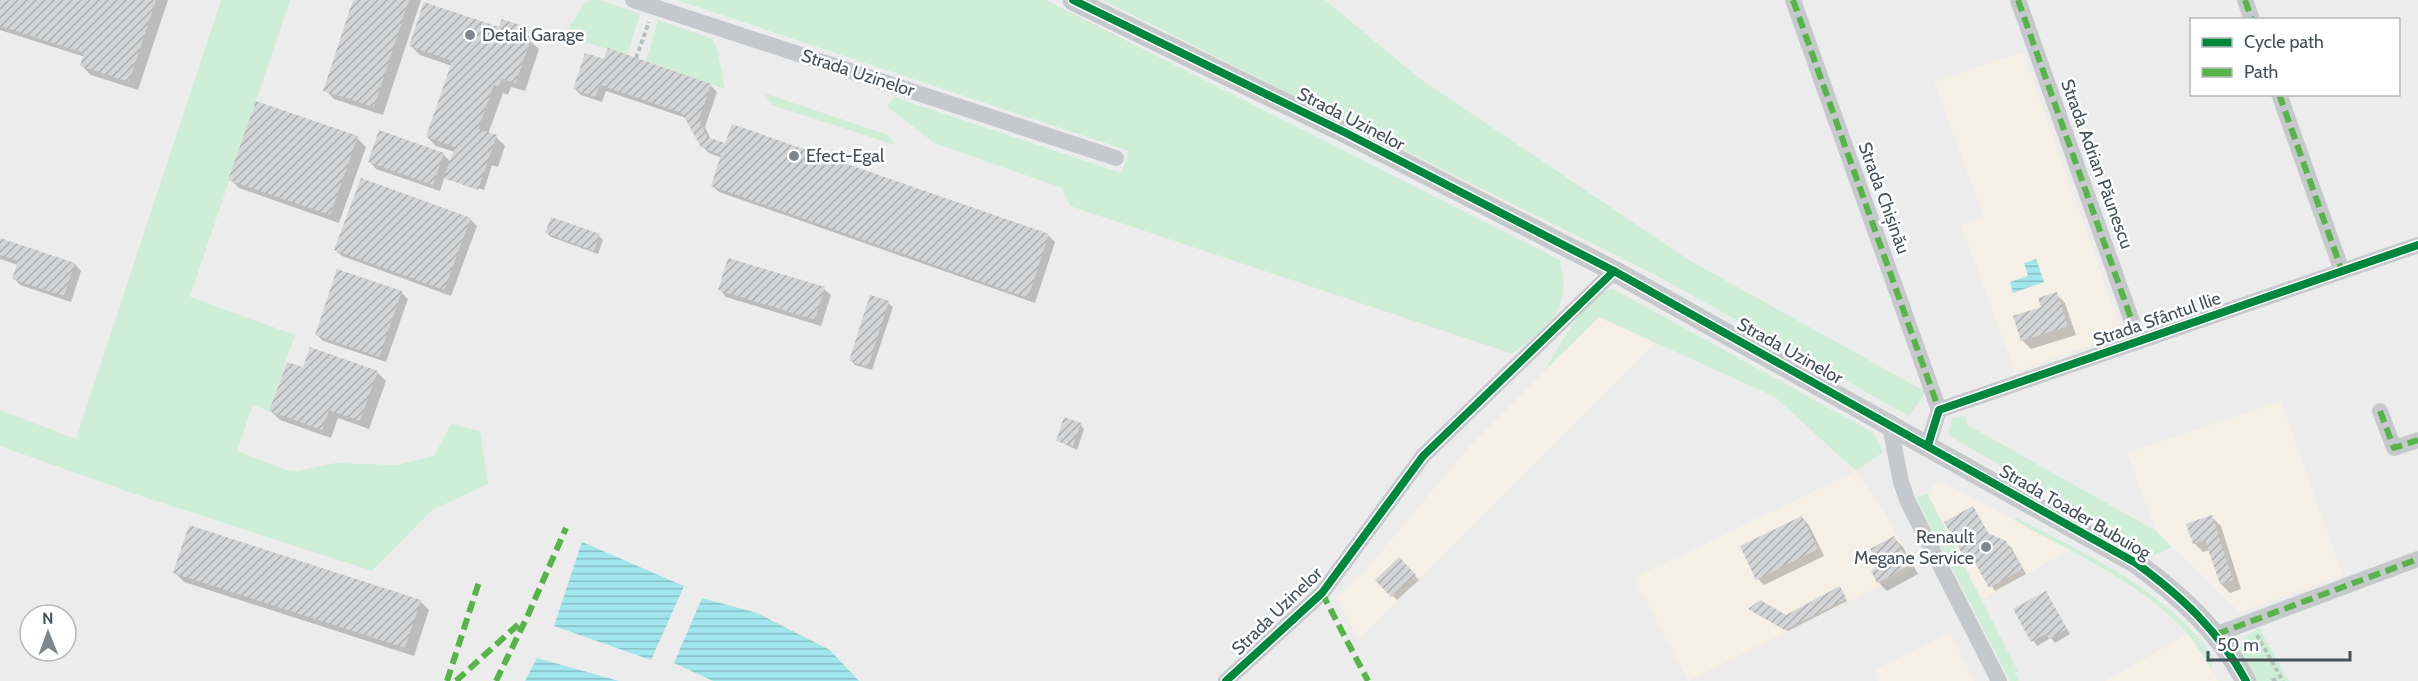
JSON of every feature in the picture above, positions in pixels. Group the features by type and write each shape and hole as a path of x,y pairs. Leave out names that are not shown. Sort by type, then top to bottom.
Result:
{"street":[{"name":"Strada Uzinelor","path":"633,0 1116,158"},
{"name":"Strada Uzinelor","path":"1073,0 1346,132 1614,271 1889,422"},
{"name":"Strada Chișinău","path":"1792,0 1939,410"},
{"name":"Strada Adrian Păunescu","path":"2018,0 2139,341"},
{"path":"2245,0 2251,18"},
{"path":"2279,96 2342,271"},
{"name":"Strada Sfântul Ilie","path":"1939,410 2418,245"},
{"name":"Strada Uzinelor","path":"1226,681 1322,593 1423,456 1614,271"},
{"path":"1928,444 1939,410"},
{"path":"2380,411 2394,448 2418,440"},
{"path":"1889,422 1901,482 1908,502 1999,681"},
{"name":"Strada Toader Bubuiog","path":"1889,422 2136,563 2184,601 2217,634 2246,681"},
{"path":"2217,634 2418,559"}],"path":[{"path":"636,58 654,7"},
{"path":"2248,638 2256,633 2282,679 2272,681"}],"shaded area":[{"path":"2023,52 2120,326 2116,336 2015,372 1961,225 1984,217 1934,82"},
{"path":"1599,317 1655,343 1358,640 1337,597 1365,571 1467,449"},
{"path":"2281,401 2343,576 2240,612 2156,531 2127,453"},
{"path":"1856,471 1881,507 1915,568 1688,681 1634,578"},
{"path":"1939,480 2070,550 1981,600 1927,493"},
{"path":"1950,633 1974,681 1879,681 1874,670"},
{"path":"2188,634 2219,681 2105,681"}],"green space":[{"path":"221,0 290,0 190,297 295,335 269,411 253,405 237,451 292,472 336,463 397,465 434,456 451,424 480,431 488,484 432,510 372,571 132,493 0,446 0,410 76,439"},
{"path":"592,0 600,0 640,14 627,55 564,36 584,4"},
{"path":"677,0 1046,0 1560,260 1563,292 1560,304 1547,325 1513,354 1070,206 1062,188 934,143 887,106 894,97 1121,173 1129,151"},
{"path":"1102,0 1325,0 1419,78 1689,260 1926,392 1909,416 1652,273"},
{"path":"658,20 713,39 718,52 725,89 646,61"},
{"path":"764,93 888,135 895,145 772,105"},
{"path":"1614,289 1874,433 1883,452 1856,471 1775,397 1599,317 1546,369 1584,310 1604,292"},
{"path":"1966,416 1966,424 2156,531 2172,547 2155,555 1948,435 1952,418"},
{"path":"1927,493 2018,671 2015,673 2019,681 2010,681 1916,498"},
{"path":"2017,518 2097,560 2149,593 2194,633 2213,656 2211,669 2188,634 2151,600 2106,570 2014,520"},
{"path":"2259,628 2289,681 2257,681 2239,649 2244,637"}],"water":[{"path":"2036,259 2044,282 2013,293 2010,282 2028,276 2024,263"},
{"path":"582,542 684,586 651,660 554,626"},
{"path":"702,598 757,613 830,650 859,681 713,681 674,663"},
{"path":"537,658 619,681 525,681"}],"building":[{"path":"0,0 156,0 129,82 80,66 84,53 0,26"},
{"path":"353,0 409,0 374,107 323,91"},
{"path":"424,2 499,27 502,19 520,25 518,34 531,38 516,83 502,79 499,87 494,85 478,129 497,135 478,190 444,178 455,147 426,137 452,61 409,46"},
{"path":"608,48 711,84 699,119 707,137 725,143 732,124 1049,234 1028,298 711,186 721,155 701,147 682,113 600,85 595,97 573,89 585,53 604,59"},
{"path":"256,101 358,136 330,215 228,180"},
{"path":"379,130 444,153 433,185 368,162"},
{"path":"361,178 471,218 444,290 334,250"},
{"path":"551,217 600,234 594,251 545,233"},
{"path":"0,238 75,263 64,296 12,279 18,261 0,255"},
{"path":"728,258 825,287 815,320 718,290"},
{"path":"337,269 402,291 379,357 315,335"},
{"path":"2057,292 2068,326 2021,341 2013,316 2041,307 2038,298"},
{"path":"870,295 889,301 868,367 849,361"},
{"path":"310,347 378,371 360,421 329,410 322,430 269,411 287,362 303,367"},
{"path":"1064,417 1081,423 1073,446 1056,441"},
{"path":"1973,506 1988,533 2006,541 2023,569 1989,588 1970,554 1964,557 1944,522"},
{"path":"2212,515 2233,580 2220,584 2205,540 2193,544 2186,524"},
{"path":"1802,516 1818,549 1756,580 1740,546"},
{"path":"189,525 421,600 405,648 173,573"},
{"path":"1894,536 1910,565 1877,583 1871,571 1880,566 1870,549"},
{"path":"1399,557 1416,575 1391,597 1375,580"},
{"path":"1840,586 1846,599 1785,630 1748,609 1760,600 1786,615"},
{"path":"2046,591 2067,629 2049,639 2046,634 2031,642 2013,609"}],"marked path":[{"path":"1793,0 1939,410"},
{"path":"2018,0 2139,341"},
{"path":"2245,0 2251,18"},
{"path":"2280,96 2342,271"},
{"path":"2380,411 2394,448 2418,440"},
{"path":"496,681 566,528"},
{"path":"2217,634 2418,559"},
{"path":"447,681 479,582"},
{"path":"1322,593 1368,681"},
{"path":"456,681 522,621"}],"cycle path":[{"path":"1073,0 1346,133 1614,271 2136,563 2198,616 2224,646 2246,681"},
{"path":"1928,445 1939,410 2418,245"},
{"path":"1226,681 1322,593 1423,456 1614,271"}],"place":[{"name":"Detail Garage","path":"470,35"},
{"name":"Efect-Egal","path":"794,156"},
{"name":"Renault Megane Service","path":"1986,547"}]}
